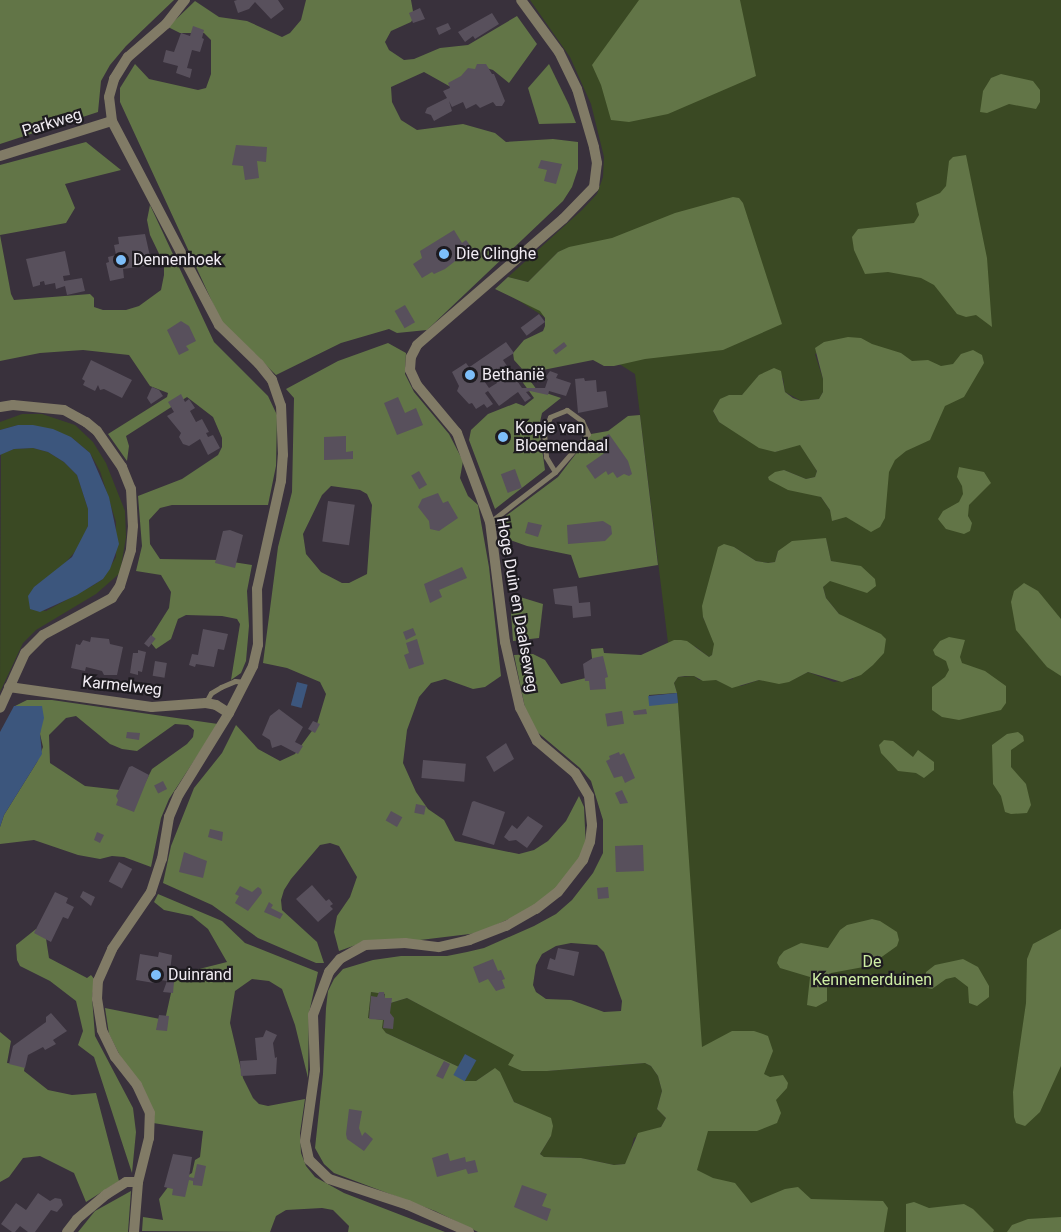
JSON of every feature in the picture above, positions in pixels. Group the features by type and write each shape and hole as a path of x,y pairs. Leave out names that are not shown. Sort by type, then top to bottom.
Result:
{"street":[{"path":"134,1232 138,1182 149,1138 150,1113 137,1085 115,1057 104,1036 98,1016 98,981 112,949 151,892 162,859 170,818 179,794 247,683 258,645 256,589 281,481 284,423 272,380 260,364 219,326 112,121 109,97 114,79 128,57 166,24 185,0"},
{"name":"Hoge Duin en Daalseweg","path":"469,1232 408,1204 329,1179 309,1160 305,1141 315,1070 313,1015 329,972 340,959 365,945 380,943 439,947 506,926 536,909 558,892 583,860 590,842 592,825 589,796 575,773 537,741 520,708 505,642 490,522 457,433 417,385 410,364 417,345 546,234 594,187 597,163 577,89 559,52 521,0"},
{"name":"Parkweg","path":"0,156 112,121"},
{"path":"0,406 22,405 64,410 86,422 97,431 122,467 131,489 132,509 131,550 120,586 111,598 43,635 25,653 0,708"},
{"name":"Karmelweg","path":"9,687 152,707 206,703 216,705 229,713"},
{"path":"67,1232 78,1219 107,1194 126,1182 138,1182"}],"lane":[{"path":"490,522 555,472 588,434 582,421 567,410 550,417 544,433 546,457 555,472"},
{"path":"206,703 211,693 221,687 235,681 247,683"}],"green space":[{"path":"0,0 174,0 126,46 110,65 101,81 98,112 0,144"},
{"path":"306,0 411,0 414,17 411,22 391,31 385,42 389,50 404,60 414,59 440,48 468,45 517,16 537,44 509,83 493,70 483,67 449,86 424,72 391,87 392,102 401,120 417,130 463,124 495,133 506,142 553,139 578,142 578,169 572,187 563,201 427,330 397,333 389,329 341,343 276,375 221,321 120,102 120,88 135,64 149,79 198,90 206,88 211,74 211,40 204,33 180,33 168,27 195,1 219,17 247,21 282,37 290,33 301,20"},
{"name":"De Kennemerduinen","path":"530,0 1061,0 1061,1232 656,1232 705,1112 677,693 674,683 678,677 694,676 699,680 716,680 741,686 759,680 788,682 808,672 834,682 853,679 839,614 826,598 823,587 844,564 831,561 826,539 778,551 775,562 768,563 756,561 734,547 703,617 715,644 712,655 709,657 696,647 675,640 668,643 635,374 513,297 566,249 558,252 528,282 508,277 582,210 597,194 603,177 604,157 591,104 570,57","holes":["824,349 840,517 833,521 830,510 821,497 768,477 784,470 806,479 815,477 817,471 800,444 775,452 719,422 713,411 720,400 742,395 759,375 783,378 785,392 801,401 819,399 823,392 823,379 815,354"]},
{"path":"639,0 740,0 756,76 668,114 629,122 611,120 601,85 592,65"},
{"path":"549,64 576,123 539,124 528,88"},
{"path":"1001,74 1033,81 1040,90 1040,102 1036,109 1009,104 987,113 980,112 983,91 991,78"},
{"path":"86,142 121,170 65,184 75,208 66,223 0,235 0,165"},
{"path":"966,155 987,258 992,327 976,315 966,317 957,314 934,285 921,278 888,272 865,274 854,250 852,237 858,229 914,223 919,215 916,203 940,193 946,186 949,161 953,157"},
{"path":"733,197 739,198 743,203 782,324 723,350 645,359 614,366 604,366 593,360 543,370 523,371 537,390 561,398 542,413 539,427 545,470 495,509 469,440 471,430 488,414 516,403 524,406 534,398 521,380 523,370 514,360 513,353 524,340 543,331 545,318 540,311 495,289 508,277 528,282 558,252 569,247 612,238 675,213"},
{"path":"150,205 214,342 268,396 277,415 276,466 268,505 172,505 160,508 149,520 150,544 160,559 220,560 252,565 247,591 249,626 246,661 241,673 231,680 240,624 237,619 222,616 186,615 178,619 171,639 156,649 151,643 152,635 169,608 171,592 161,575 136,571 142,546 138,496 182,479 218,455 222,447 222,438 213,417 187,397 126,436 129,446 127,461 108,434 167,397 168,393 150,386 129,355 83,350 40,353 0,361 0,235 14,300 90,294 94,298 94,307 103,310 126,310 139,306 161,290 164,264 150,235 147,220"},
{"path":"848,337 861,338 901,353 912,361 928,360 941,366 953,364 961,354 973,350 982,355 984,363 964,397 945,406 930,440 906,451 895,460 889,472 885,518 880,527 871,532 846,517 832,521 830,510 821,497 788,490 769,480 768,477 775,472 784,470 806,479 815,477 817,471 800,445 775,452 759,448 719,422 713,411 720,399 729,395 742,395 759,375 774,368 781,371 785,392 793,398 801,401 819,399 823,392 823,379 815,348 824,342"},
{"path":"388,343 406,353 405,374 414,392 449,434 463,461 460,478 468,496 478,505 489,567 501,676 485,687 473,689 445,679 431,683 419,697 407,730 403,763 416,792 428,809 444,820 455,841 519,854 534,850 548,841 566,821 579,796 584,807 586,849 571,874 538,906 478,933 420,940 367,941 339,951 334,932 337,916 350,897 357,877 339,846 330,843 320,845 291,879 281,900 282,910 317,942 324,963 316,963 258,938 212,905 163,883 171,846 194,788 222,753 236,725 258,749 280,761 295,754 317,724 326,694 320,682 287,668 263,663 278,547 292,492 294,398 286,389 338,361","holes":["331,486 360,490 367,494 372,505 367,574 349,583 342,583 321,572 306,554 303,534 322,495"]},
{"path":"22,414 42,414 75,425 93,442 106,463 125,511 126,537 120,573 96,594 36,630 23,643 0,692 1,454 14,449 33,448 48,452 64,462 77,475 88,509 88,526 80,546 59,570 34,587 31,609 46,611 92,586 103,579 116,557 116,522 100,471 90,453 71,437 18,425 0,430 0,422"},
{"path":"640,415 658,565 579,578 571,555 527,546 502,537 499,521 558,477 591,434 608,431 628,416"},
{"path":"959,467 984,472 991,483 969,505 968,516 972,523 970,531 964,534 946,529 938,519 943,511 959,502 963,494 957,477"},
{"path":"826,538 831,561 861,566 875,579 876,586 867,593 830,581 823,587 826,598 839,614 881,634 886,639 884,653 873,665 861,675 842,682 808,672 789,682 779,684 759,680 732,688 716,680 703,681 694,676 685,676 678,677 674,683 677,693 649,695 649,704 678,703 702,1047 732,1031 754,1031 768,1036 773,1051 764,1074 770,1077 783,1075 788,1083 787,1088 776,1100 781,1113 777,1123 757,1131 708,1131 697,1170 713,1178 735,1183 751,1203 785,1189 798,1187 811,1199 883,1201 888,1208 884,1232 478,1232 435,1211 334,1173 324,1164 315,1148 323,1074 326,1008 328,991 334,979 343,969 373,960 401,956 447,956 484,948 534,926 556,914 572,900 593,873 603,853 603,820 591,781 580,768 536,731 525,708 514,655 533,654 545,660 561,684 594,676 591,649 603,648 604,653 641,655 674,640 681,640 687,641 709,657 712,655 714,644 703,617 702,606 718,547 724,544 734,547 756,561 768,563 775,562 778,551 792,541","holes":["571,943 597,945 604,952 622,1001 621,1011 604,1012 571,1000 546,999 536,992 533,985 536,965 542,954 556,946","371,992 385,994 384,1005 407,998 514,1055 508,1065 522,1071 645,1063 651,1066 658,1076 662,1091 657,1109 666,1118 661,1127 638,1133 625,1164 614,1165 581,1158 544,1157 540,1154 551,1136 553,1126 551,1118 514,1102 500,1072 495,1068 476,1081 465,1081 459,1067 386,1033 382,1028 383,1020 368,1018"]},
{"path":"1024,583 1038,591 1061,619 1061,676 1047,667 1016,630 1011,602 1014,591"},
{"path":"520,597 543,604 539,638 513,641 510,598"},
{"path":"949,637 965,640 960,657 962,663 985,671 1006,686 1006,703 1001,710 959,720 942,717 932,710 932,687 945,677 949,670 946,661 935,655 933,650 940,641"},
{"path":"27,700 52,700 218,724 169,799 161,818 151,867 124,857 112,856 100,859 78,855 34,840 0,844 0,827 4,815 37,762 43,747 40,734 42,706 15,706","holes":["76,716 110,744 122,749 137,751 175,724 188,725 194,730 193,737 187,744 152,769 137,799 120,790 85,786 50,763 49,735 66,718"]},
{"path":"1018,732 1023,736 1024,741 1011,750 1011,767 1026,784 1031,805 1027,813 1011,814 1005,812 1001,796 993,784 992,745 1007,734"},
{"path":"884,740 893,741 913,757 918,750 934,762 934,770 924,778 916,773 898,771 881,753 879,745"},
{"path":"158,894 222,921 245,943 318,972 309,1013 308,1078 295,1025 282,989 269,981 252,979 235,991 230,1023 243,1078 253,1098 259,1104 268,1106 305,1099 300,1133 301,1153 306,1166 315,1177 344,1193 445,1232 348,1232 349,1226 333,1210 322,1208 286,1210 276,1216 270,1232 142,1231 143,1217 163,1220 159,1199 168,1187 192,1173 195,1160 200,1157 203,1131 147,1122 144,1103 109,1034 105,1008 165,1020 175,975 227,962 208,929 192,916 164,910 154,902"},
{"path":"872,919 880,921 897,932 899,940 897,946 869,966 831,973 827,978 827,1001 816,1007 807,1005 810,977 780,968 777,963 779,957 784,951 801,943 828,948 840,930 847,925"},
{"path":"36,929 45,932 49,958 87,978 91,975 95,980 92,997 95,1036 133,1108 136,1132 132,1173 94,1057 78,1045 83,1031 76,1001 50,981 20,966 17,960 16,945"},
{"path":"1061,929 1061,1066 1040,1112 1025,1126 1016,1123 1013,1092 1026,1003 1027,959 1033,944"},
{"path":"963,959 978,967 989,986 989,997 977,1006 969,1003 968,987 955,977 946,979 932,989 927,988 924,983 926,972 935,965"},
{"path":"371,992 386,994 385,1005 407,998 547,1071 645,1063 651,1066 658,1076 662,1091 657,1109 666,1118 661,1127 634,1138 629,1158 625,1164 614,1165 581,1158 544,1157 540,1154 551,1136 523,1106 514,1102 502,1077 494,1069 476,1081 465,1081 459,1067 386,1033 368,1018"},
{"path":"0,1032 11,1041 7,1063 25,1065 24,1071 48,1090 72,1095 96,1093 119,1181 86,1202 74,1173 40,1156 23,1158 9,1177 0,1182"},
{"path":"131,1191 128,1232 78,1232 95,1211"},
{"path":"914,1202 929,1208 964,1204 973,1209 994,1230 993,1232 906,1232 906,1204"},
{"path":"1061,1217 1061,1232 1007,1232 1012,1225 1028,1219"}],"water":[{"path":"18,425 53,429 71,437 90,453 109,497 119,544 110,569 103,579 77,595 40,612 30,609 28,596 34,587 72,557 88,526 88,509 77,475 64,462 48,452 33,448 14,449 0,455 0,430"},
{"path":"297,682 308,685 301,708 291,705"},
{"path":"677,693 678,703 649,706 648,696"},
{"path":"14,706 42,706 44,718 40,734 42,754 4,815 0,827 0,732"},
{"path":"465,1054 476,1060 465,1081 453,1075"}],"building":[{"path":"278,0 284,9 271,19 255,2 249,9 238,13 234,1"},
{"path":"420,8 425,19 413,23 409,13"},
{"path":"492,13 499,24 475,39 473,36 465,42 458,32"},
{"path":"448,23 451,29 439,35 436,28"},
{"path":"193,26 204,30 202,38 204,39 200,52 192,50 187,68 192,69 190,78 176,73 178,66 163,62 166,50 174,52 181,33 190,36"},
{"path":"477,64 486,64 494,74 505,101 502,106 496,106 493,102 480,108 476,104 466,109 463,102 452,107 449,101 452,111 434,121 431,115 425,113 427,108 447,98 443,91 450,88 448,83 461,76 468,68 475,69"},
{"path":"236,145 267,147 266,162 257,161 259,178 245,180 243,166 232,165"},
{"path":"541,160 562,164 556,184 544,181 547,170 538,168"},
{"name":"Die Clinghe","path":"454,230 462,243 466,240 472,248 445,269 434,274 432,272 422,278 413,264 422,258 420,251"},
{"path":"145,234 152,265 123,269 124,278 110,281 106,263 109,262 108,257 116,255 114,245 119,244 118,237"},
{"path":"65,251 70,275 63,276 64,281 82,278 85,291 67,295 65,286 56,289 55,283 45,285 44,281 33,287 26,259"},
{"path":"405,305 415,322 405,328 395,311"},
{"path":"539,314 545,322 527,336 521,328"},
{"path":"181,321 189,326 196,341 186,346 189,350 179,355 167,330"},
{"name":"Bethanië","path":"506,342 514,353 503,360 522,388 545,388 548,379 545,378 550,371 558,374 556,378 571,383 566,396 549,391 548,395 530,391 526,392 531,398 525,402 518,392 499,406 488,391 485,393 493,404 487,408 484,404 476,409 472,403 469,404 457,391 459,386 452,372 466,363 469,367","holes":["489,372 497,383 489,388 482,378"]},
{"path":"564,342 567,346 556,354 553,350"},
{"path":"91,360 132,380 122,398 104,389 100,390 98,385 95,391 83,385 85,381 82,379"},
{"path":"584,378 585,381 596,380 597,392 606,391 608,407 578,413 575,379"},
{"path":"152,387 159,390 163,396 151,404 147,398"},
{"path":"181,394 185,402 189,399 195,408 190,411 196,422 202,419 209,432 206,433 208,437 213,435 220,448 208,455 200,439 189,446 183,444 179,437 181,433 167,416 174,412 168,402"},
{"path":"398,397 405,413 416,408 423,425 397,435 384,403"},
{"path":"609,434 628,461 632,474 629,476 624,474 617,478 613,472 608,475 606,471 595,479 586,466 606,452 598,441"},
{"path":"346,436 346,452 353,451 353,459 324,460 324,437"},
{"path":"515,469 522,488 508,493 501,474"},
{"path":"419,471 427,485 419,489 411,476"},
{"path":"438,493 443,503 448,501 458,518 439,531 430,529 429,521 418,507 422,499"},
{"path":"328,501 355,505 349,545 322,542"},
{"path":"603,521 611,526 612,534 605,541 568,544 567,525"},
{"path":"528,522 542,525 538,537 525,533"},
{"path":"230,530 243,535 235,568 215,563 223,531"},
{"path":"462,567 467,578 439,590 442,597 430,603 424,584"},
{"path":"577,586 579,603 590,602 591,616 573,618 572,606 555,604 553,589"},
{"path":"413,628 416,635 406,640 403,632"},
{"path":"203,629 228,634 224,650 218,649 214,667 189,665 192,654 198,655"},
{"path":"151,635 156,639 149,647 144,644"},
{"path":"91,637 109,639 110,644 123,647 117,675 104,675 102,671 86,667 85,671 71,668 76,644 80,645 83,640 90,642"},
{"path":"417,639 424,664 409,669 404,655 409,653 406,643"},
{"path":"138,650 146,652 142,672 138,671 138,675 130,673 133,653 138,653"},
{"path":"603,656 608,677 605,678 606,689 590,690 589,681 585,681 583,664 593,658"},
{"path":"155,661 167,663 165,678 153,676"},
{"path":"279,709 303,727 295,742 303,746 298,754 281,745 272,748 270,740 262,735 270,716"},
{"path":"646,709 647,714 634,715 633,711"},
{"path":"622,711 624,724 607,726 605,714"},
{"path":"313,721 320,724 315,733 308,729"},
{"path":"127,732 140,733 139,740 126,738"},
{"path":"506,743 514,759 494,772 486,757"},
{"path":"619,752 620,755 624,753 635,778 625,783 622,776 614,778 606,761 610,759 609,756"},
{"path":"423,760 466,764 464,782 421,778"},
{"path":"132,766 149,775 134,812 116,805 118,800 116,796 129,767"},
{"path":"163,781 167,789 158,794 154,786"},
{"path":"622,790 628,803 620,804 615,793"},
{"path":"474,801 505,812 494,845 462,835"},
{"path":"416,804 426,806 424,815 414,813"},
{"path":"391,811 402,817 397,827 386,821"},
{"path":"528,816 543,826 527,848 516,840 509,841 504,837 512,825 517,829"},
{"path":"210,829 223,832 222,841 208,837"},
{"path":"97,832 104,835 100,843 94,840"},
{"path":"643,845 644,871 616,872 615,846"},
{"path":"184,852 207,861 203,878 179,872"},
{"path":"119,862 132,869 122,888 109,881"},
{"path":"312,885 326,901 329,899 333,904 330,906 333,909 318,922 296,899"},
{"path":"240,886 252,892 258,887 261,889 262,893 248,911 235,903 239,896 235,894"},
{"path":"608,887 609,898 598,899 597,888"},
{"path":"83,891 95,897 91,906 80,897"},
{"path":"55,892 68,898 66,903 74,907 68,919 63,917 51,942 34,933"},
{"path":"269,902 273,905 271,908 283,914 280,919 264,912"},
{"path":"558,948 579,952 574,976 547,969 550,958 555,960"},
{"name":"Duinrand","path":"159,952 172,955 170,971 175,971 173,993 163,992 167,981 155,979 154,983 136,980 140,954 158,957"},
{"path":"493,959 498,971 501,970 505,979 502,980 505,988 496,991 488,979 479,983 473,967"},
{"path":"379,992 384,992 385,998 392,998 390,1013 394,1018 393,1029 383,1028 384,1020 369,1019 371,996 377,997"},
{"path":"51,1013 67,1031 53,1040 56,1044 45,1050 43,1047 28,1055 25,1068 9,1064 13,1046 46,1022 46,1017"},
{"path":"159,1015 169,1016 167,1031 156,1030"},
{"path":"266,1030 277,1035 273,1043 275,1058 277,1057 276,1074 241,1076 240,1061 257,1060 255,1038 263,1037"},
{"path":"444,1061 450,1064 443,1079 436,1076"},
{"path":"349,1109 362,1111 359,1128 362,1136 365,1132 373,1139 364,1151 347,1139"},
{"path":"448,1153 450,1161 465,1157 466,1162 475,1160 478,1172 468,1174 466,1169 437,1177 432,1158"},
{"path":"173,1154 192,1157 189,1177 194,1178 197,1164 206,1166 202,1186 193,1185 193,1181 189,1180 185,1197 172,1195 173,1189 164,1187"},
{"path":"522,1185 547,1194 542,1206 551,1209 547,1221 514,1207"},
{"path":"38,1193 50,1201 55,1198 61,1199 63,1205 57,1212 51,1210 35,1232 28,1232 20,1226 12,1232 1,1224 16,1203 26,1210"}],"place":[{"name":"Die Clinghe","path":"444,254"},
{"name":"Dennenhoek","path":"121,260"},
{"name":"Bethanië","path":"470,375"},
{"name":"Kopje van Bloemendaal","path":"503,437"},
{"name":"Duinrand","path":"156,975"}]}
